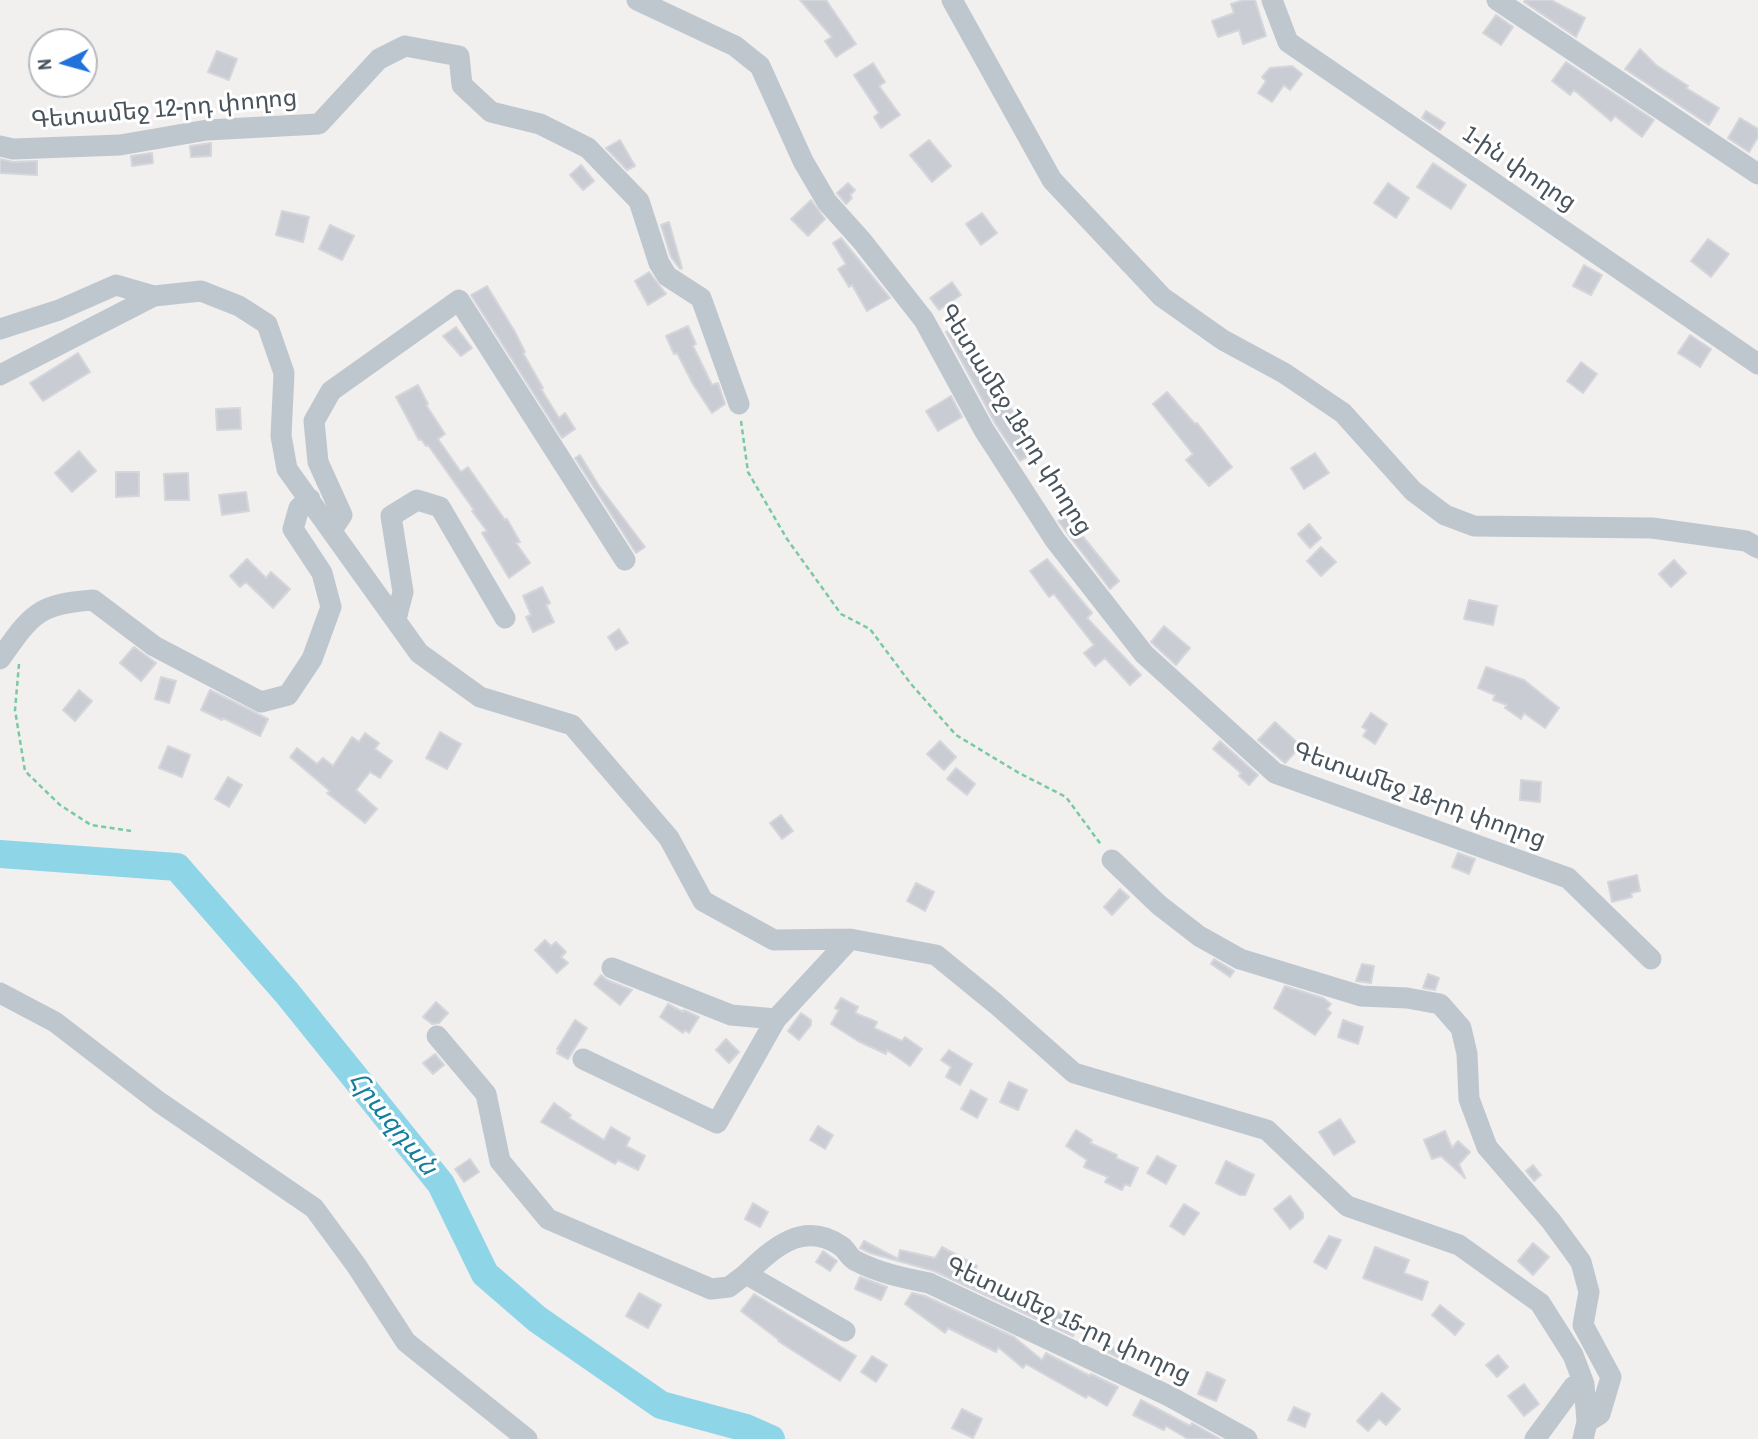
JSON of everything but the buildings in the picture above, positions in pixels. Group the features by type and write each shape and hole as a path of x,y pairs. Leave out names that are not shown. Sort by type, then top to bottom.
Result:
{"street":[{"name":"Գետամեջ 18-րդ փողոց","path":"637,0 735,46 760,66 803,161 827,202 862,241 924,320 984,430 1048,529 1144,654 1275,773 1568,878 1651,959"},
{"path":"952,0 1052,180 1162,297 1223,340 1284,373 1343,413 1413,491 1446,515 1474,526 1652,528 1746,541 1758,548"},
{"name":"1-ին փողոց","path":"1272,0 1288,43 1758,364"},
{"path":"1497,0 1758,174"},
{"name":"Գետամեջ 12-րդ փողոց","path":"0,146 13,149 120,145 206,130 319,124 379,59 405,46 459,56 462,85 491,112 540,124 587,148 639,201 659,263 667,276 701,298 739,404"},
{"path":"0,329 58,310 116,285 154,296"},
{"path":"0,375 154,296 201,291 239,306 267,324 284,373 281,436 287,469 419,653 480,696 572,725 669,838 703,901 774,940 850,939 936,955 996,1003 1074,1073 1267,1130 1347,1206 1460,1245 1540,1303 1573,1355 1584,1384 1585,1431"},
{"path":"332,530 342,515 318,462 314,421 331,391 459,300 625,561"},
{"path":"10,658 28,619 61,602 93,600 154,646 261,702 288,695 312,659 331,607 322,573 293,529 299,508 310,499"},
{"path":"396,619 403,592 391,516 417,500 440,507 505,618"},
{"path":"1112,860 1159,905 1199,936 1240,959 1361,996 1406,998 1440,1004 1461,1028 1467,1054 1469,1100 1487,1147 1551,1221 1581,1262 1589,1292 1583,1325 1611,1377 1600,1414 1585,1431"},
{"path":"583,1059 717,1123 776,1019 850,939"},
{"path":"612,968 731,1015 776,1019"},
{"path":"0,993 55,1021 159,1102 314,1208 356,1265 406,1342 527,1439"},
{"name":"Գետամեջ 15-րդ փողոց","path":"437,1036 486,1094 500,1161 548,1219 711,1289 729,1287 767,1254 792,1239 817,1235 842,1247 852,1260 894,1276 929,1283 1169,1396 1247,1439"},
{"path":"747,1274 845,1331"},
{"path":"1535,1439 1574,1386 1584,1384"}],"path":[{"path":"739,404 748,472 787,539 841,614 870,629 911,684 956,735 1066,797 1112,860"},
{"path":"10,658 25,771 60,804 91,825 131,831"}],"waterway":[{"name":"Հրազդան","path":"0,854 177,867 287,993 441,1184 485,1274 537,1319 661,1405 746,1428 771,1439"}]}
